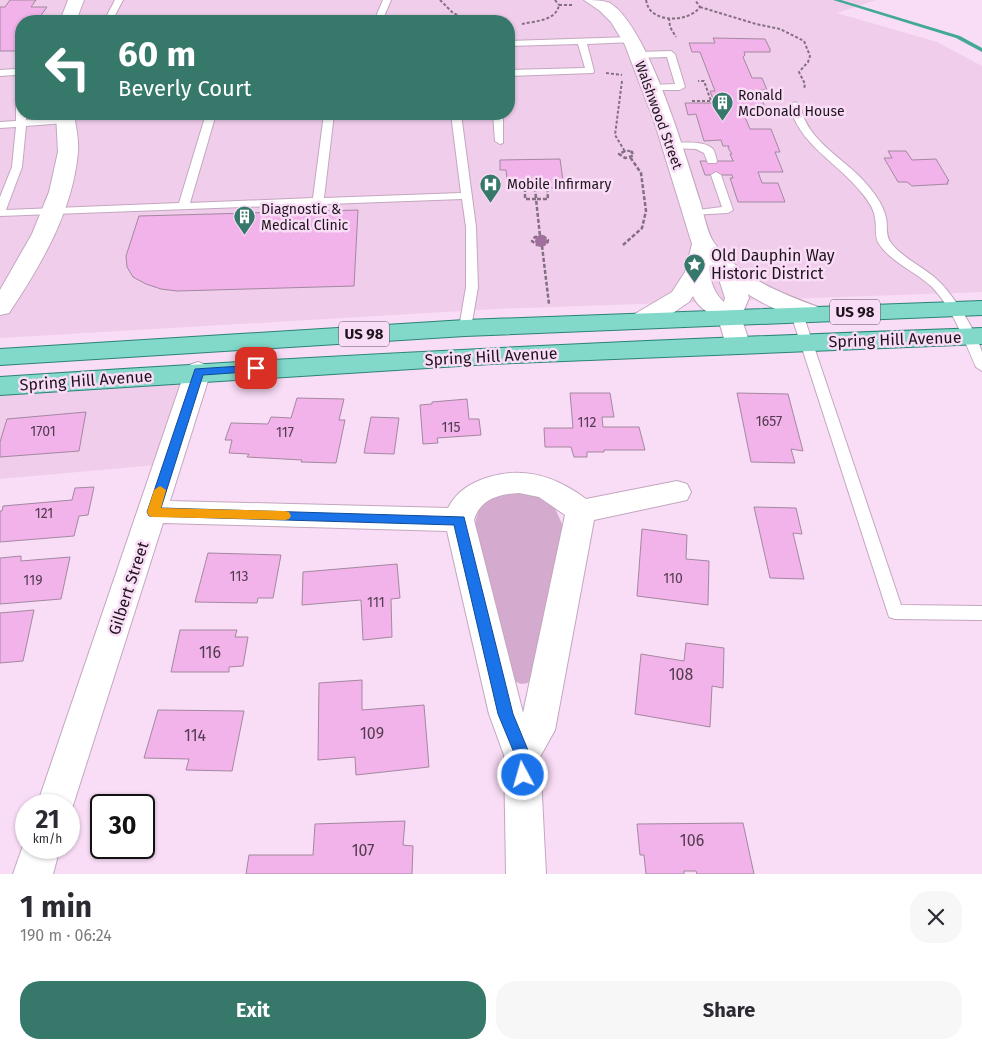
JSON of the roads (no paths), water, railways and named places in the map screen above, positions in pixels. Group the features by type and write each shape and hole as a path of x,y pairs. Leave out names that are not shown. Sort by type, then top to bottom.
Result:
{"main road":[{"name":"Spring Hill Avenue","path":"0,357 465,328 729,316 982,308"},
{"name":"Spring Hill Avenue","path":"0,386 198,371 737,344 975,336"}],"street":[{"path":"70,15 76,0"},
{"name":"Walshwood Street","path":"592,0 606,8 617,19 634,48 672,146 703,244 728,271 770,298 804,314"},
{"path":"0,308 36,252 53,210 64,176 68,151 65,120"},
{"name":"Walshwood Street","path":"642,320 681,297 697,272 703,244"},
{"name":"Walshwood Street","path":"728,271 737,298 729,316"},
{"path":"697,272 708,301 729,316 737,344"},
{"name":"Gilbert Street","path":"60,794 198,371"},
{"path":"526,874 522,755 506,714 459,520 464,506 477,494 494,485 521,482 539,485 555,492 581,511 677,492"},
{"path":"522,755 537,730 581,511"},
{"path":"153,512 459,520"},
{"path":"33,874 38,859"}],"lane":[{"path":"111,15 118,0"},
{"path":"381,15 387,0"},
{"path":"515,73 590,72 582,42"},
{"path":"515,43 582,42 671,54 680,87 651,88"},
{"path":"0,72 15,72"},
{"path":"795,105 795,110 803,127 854,177 869,195 880,214 884,242 896,256 940,289 953,309 975,336 982,367"},
{"path":"21,120 17,166 0,212 467,196"},
{"path":"0,125 46,120"},
{"path":"184,205 209,120"},
{"path":"318,200 328,120"},
{"path":"457,120 471,227 472,287 465,328"},
{"path":"498,120 500,141"},
{"path":"672,146 704,148 709,152 712,161"},
{"path":"694,213 728,210 716,175"},
{"path":"804,314 807,342 895,612 982,613"}],"waterway":[{"path":"836,0 958,37 982,50"}],"place":[{"name":"Ronald McDonald House","path":"722,122"},
{"name":"Mobile Infirmary","path":"491,203"},
{"name":"Diagnostic & Medical Clinic","path":"245,236"},
{"name":"Old Dauphin Way Historic District","path":"695,283"}]}
